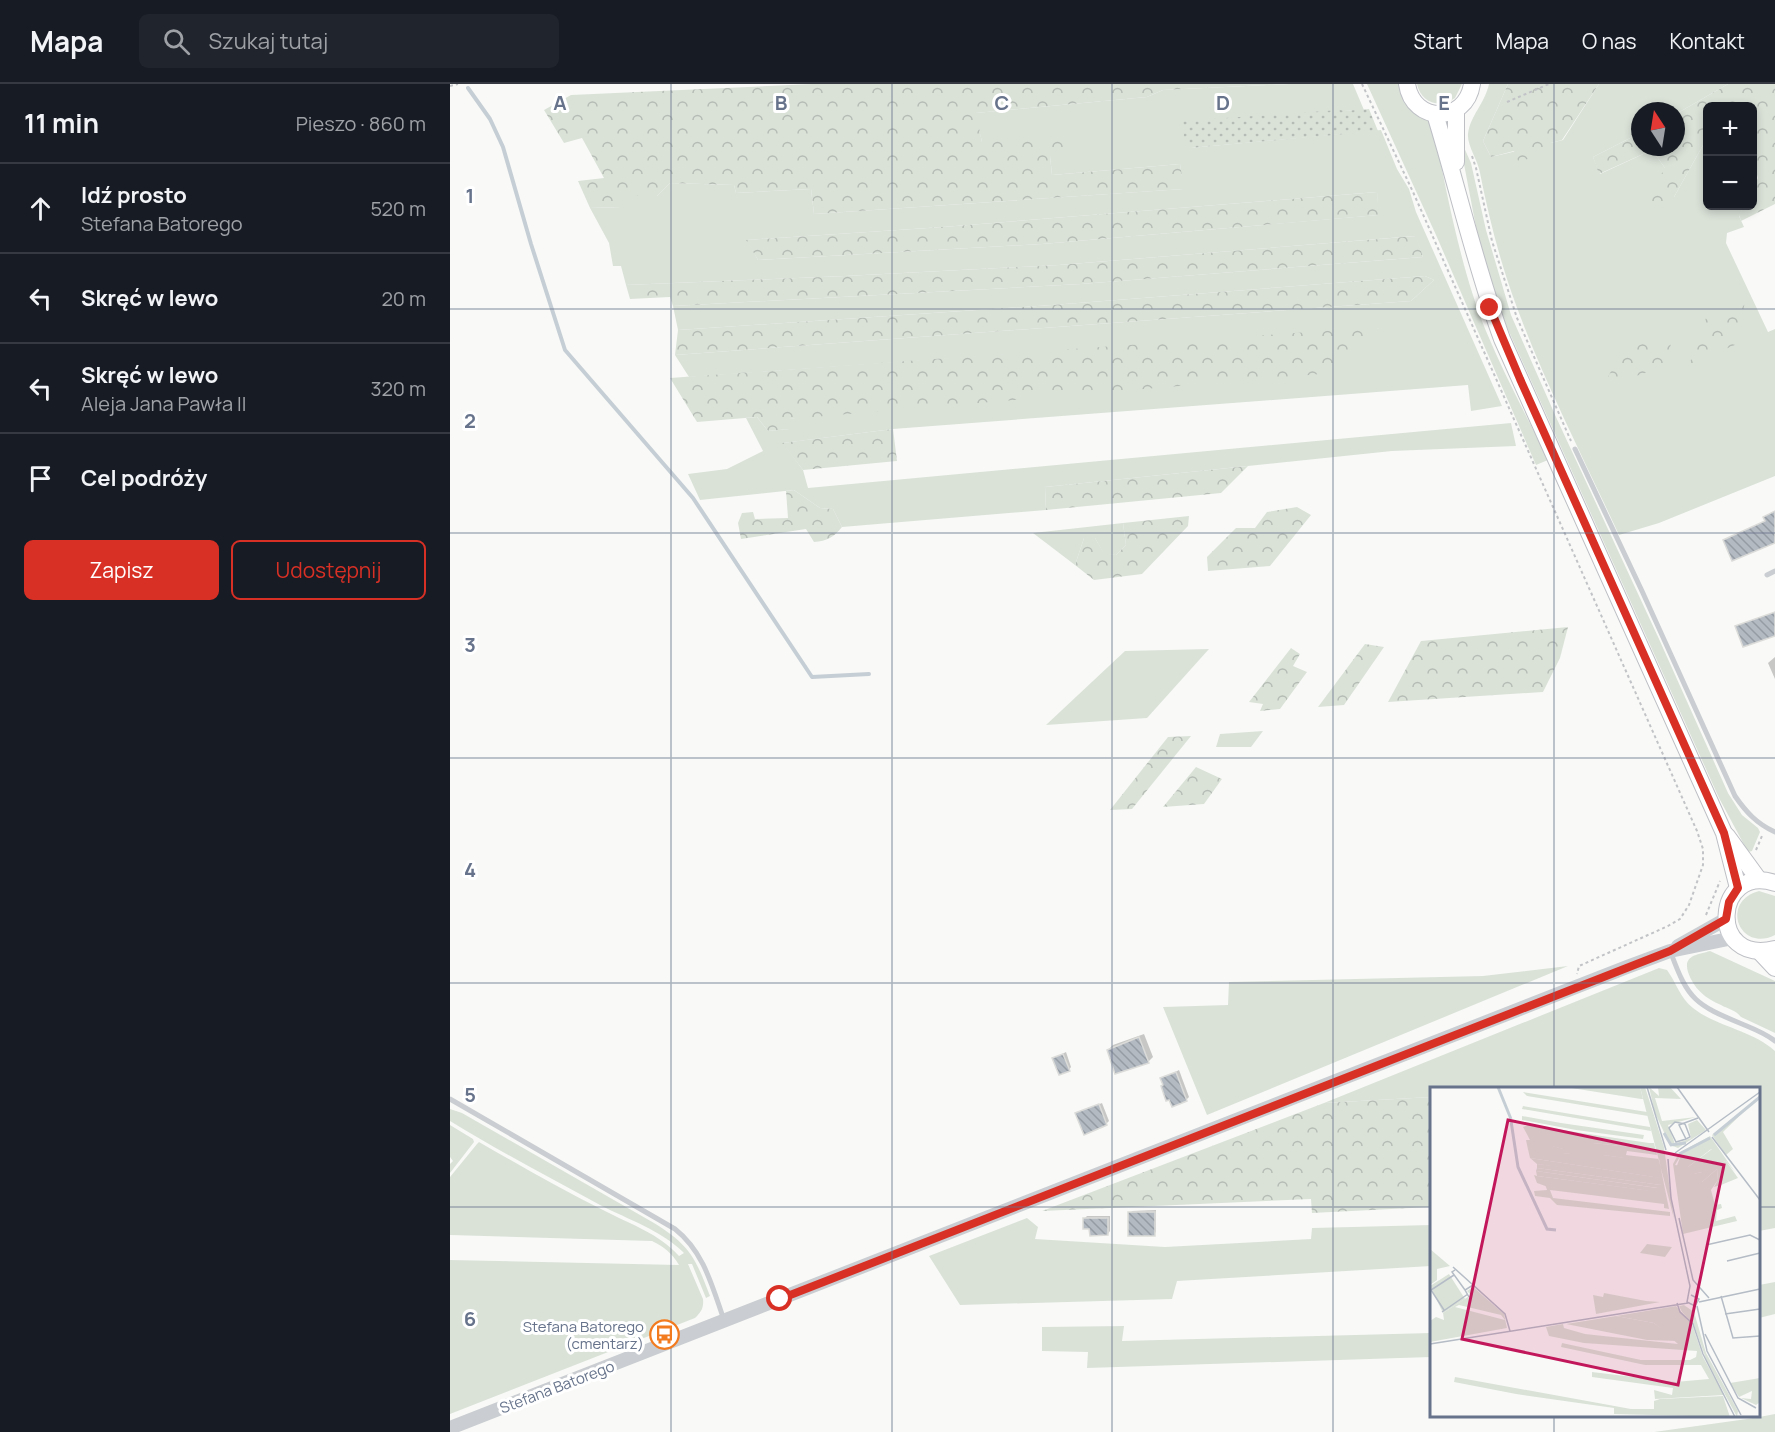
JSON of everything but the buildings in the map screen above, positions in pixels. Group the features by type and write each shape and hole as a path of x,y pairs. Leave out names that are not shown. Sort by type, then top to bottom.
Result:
{"main road":[{"path":"1407,84 1409,94 1416,104 1427,112 1435,114 1456,110 1468,98 1472,84"},
{"path":"1456,110 1457,184"},
{"path":"1435,114 1457,184 1479,274 1502,339 1724,833 1738,888"},
{"path":"1724,833 1767,882 1738,888 1729,902 1726,919 1728,929 1733,938 1746,948 1768,950 1775,968"}],"street":[{"name":"Stefana Batorego","path":"450,1428 1670,951 1726,919"},
{"name":"Stefana Batorego","path":"1670,951 1733,938"}],"lane":[{"path":"1575,449 1735,796 1747,814 1775,832"},
{"path":"1767,575 1775,572"},
{"path":"1670,951 1682,981 1696,1001 1713,1012 1760,1031 1775,1041"},
{"path":"450,1099 659,1219 681,1234 692,1245 704,1264 725,1321"}],"path":[{"path":"450,86 458,84"},
{"path":"1362,84 1413,192 1703,849 1703,864 1689,905 1680,919 1579,966 1577,971 1580,986"},
{"path":"1507,102 1549,84"},
{"path":"1469,150 1476,168 1492,241 1517,318 1575,449"},
{"path":"1754,855 1765,827"},
{"path":"1704,922 1723,874"}],"green space":[{"path":"812,84 1290,84 1163,90 1147,97 976,113 982,142 1066,135 1067,155 1050,156 1052,175 1180,164 1184,189 814,214 811,189 736,193 734,185 670,183 657,196 622,196 621,207 590,208 578,181 604,178 582,138 564,143 544,110 571,95"},
{"path":"1290,84 1353,84 1364,110 1344,111 1190,148 1381,130 1397,169 1409,189 1416,212 1502,406 1471,411 1468,385 893,429 783,443 803,470 808,488 1511,423 1516,446 1392,451 1045,487 1046,510 842,527 833,509 820,508 794,490 700,500 688,474 727,469 763,451 746,418 757,417 768,431 789,429 789,419 1379,328 689,377 675,355 1411,301 1434,280 1425,276 1052,305 678,330 673,306 1081,284 1423,257 1415,236 1059,265 626,285 621,266 613,266 609,243 590,208 621,207 621,196 657,196 670,183 734,185 736,193 811,189 814,214 1183,189 1180,164 1052,175 1050,156 982,142 975,113 1147,97 1163,90","holes":["1377,192 1378,215 1042,244 758,260 747,240 943,227"]},
{"path":"1367,84 1401,84 1434,130 1456,232 1477,307 1500,363 1548,460 1536,465 1436,235"},
{"path":"1417,84 1462,84 1455,98 1437,103 1427,100 1419,91"},
{"path":"1489,84 1508,84 1483,141 1491,157 1563,140 1599,84 1728,84 1685,109 1685,102 1631,102 1631,138 1593,157 1600,174 1639,156 1656,156 1665,168 1674,197 1703,145 1703,210 1742,210 1739,216 1744,227 1727,233 1726,243 1768,332 1775,329 1775,476 1659,523 1619,535 1539,364 1500,256 1479,168 1468,139 1469,127"},
{"path":"1508,84 1599,84 1562,140 1551,143 1544,156 1518,161 1514,151 1491,157 1483,141"},
{"path":"1728,84 1775,84 1775,204 1741,221 1739,215 1742,210 1757,210 1757,102 1703,102 1703,145 1674,197 1661,208 1646,200 1665,168 1656,156 1685,156 1685,109"},
{"path":"1369,109 1378,131 1190,148 1185,145 1182,121"},
{"path":"1631,138 1631,156 1639,156 1599,174 1593,157"},
{"path":"1460,143 1471,163 1486,230 1511,315 1728,793 1742,815 1760,832 1752,851 1748,852 1719,798 1506,325 1479,243"},
{"path":"1377,192 1379,215 1042,244 758,260 746,240 943,227"},
{"path":"1416,236 1423,257 1081,284 673,306 670,297 630,299 626,285 1059,265"},
{"path":"1425,276 1434,280 1411,301 675,355 678,330 1052,305"},
{"path":"1745,301 1737,344 1689,365 1706,318"},
{"path":"1379,327 1333,373 789,419 790,429 768,431 757,417 697,422 670,378"},
{"path":"1673,332 1667,365 1611,385 1608,377 1621,352"},
{"path":"893,429 897,461 803,470 782,443"},
{"path":"1248,466 1221,493 1046,510 1045,487"},
{"path":"794,490 820,508 833,509 842,527 830,538 814,542 806,529 741,539 738,523 742,513 753,512 755,519 788,518 786,491"},
{"path":"1297,507 1311,515 1270,566 1208,571 1207,557 1236,528 1255,528 1267,512"},
{"path":"1189,516 1188,526 1142,574 1094,580 1075,565 1084,538 1095,538 1104,553 1116,555 1126,545 1123,523"},
{"path":"1123,523 1126,545 1116,555 1104,554 1095,538 1084,538 1075,565 1033,533"},
{"path":"1568,627 1560,658 1543,692 1388,702 1421,641"},
{"path":"1365,644 1384,647 1344,705 1318,707"},
{"path":"1291,648 1300,654 1293,666 1307,672 1280,709 1260,711 1263,704 1249,702"},
{"path":"1209,649 1147,718 1046,725 1125,651"},
{"path":"1263,731 1251,747 1216,747 1220,734"},
{"path":"1191,736 1132,809 1110,810 1168,737"},
{"path":"1196,767 1222,779 1204,804 1163,807"},
{"path":"1759,891 1775,896 1775,935 1763,939 1752,937 1744,932 1737,915 1740,905 1747,897"},
{"path":"1710,951 1775,981 1775,1033 1710,1000 1697,988 1688,972 1689,959"},
{"path":"1568,966 1207,1115 1163,1007 1228,1005 1229,982 1483,976"},
{"path":"1659,968 1667,970 1681,995 1693,1008 1713,1020 1756,1038 1775,1051 1775,1228 1760,1231 1760,1087 1430,1087 1430,1097 1324,1103"},
{"path":"1430,1097 1430,1207 1312,1213 1311,1199 1042,1211 1324,1103"},
{"path":"450,1109 462,1113 654,1223 676,1238 696,1262 710,1296 706,1298 692,1264 688,1264 703,1299 699,1314 695,1318 450,1414 450,1260 679,1265 674,1257 652,1241 450,1235 450,1177 479,1142 573,1195 653,1235 679,1256 684,1253 655,1232 562,1185 450,1121"},
{"path":"450,1125 473,1139 474,1142 450,1173 450,1164 453,1161 450,1157"},
{"path":"1027,1218 1038,1227 1035,1239 1165,1247 1311,1239 1312,1228 1430,1225 1430,1266 1177,1281 1172,1299 960,1305 929,1256"},
{"path":"1775,1282 1775,1314 1760,1318 1760,1285"},
{"path":"1124,1326 1122,1341 1430,1333 1430,1357 1087,1368 1088,1352 1042,1351 1042,1327"},
{"path":"1775,1414 1775,1432 1654,1432 1754,1418"}],"waterway":[{"path":"468,88 490,119 503,147 565,350 693,498 812,677 869,674"}],"place":[{"name":"Stefana Batorego (cmentarz)","path":"665,1335"}],"route":[{"path":"780,1299 1670,951 1726,919 1727,907 1738,888 1724,833 1490,308"}]}
